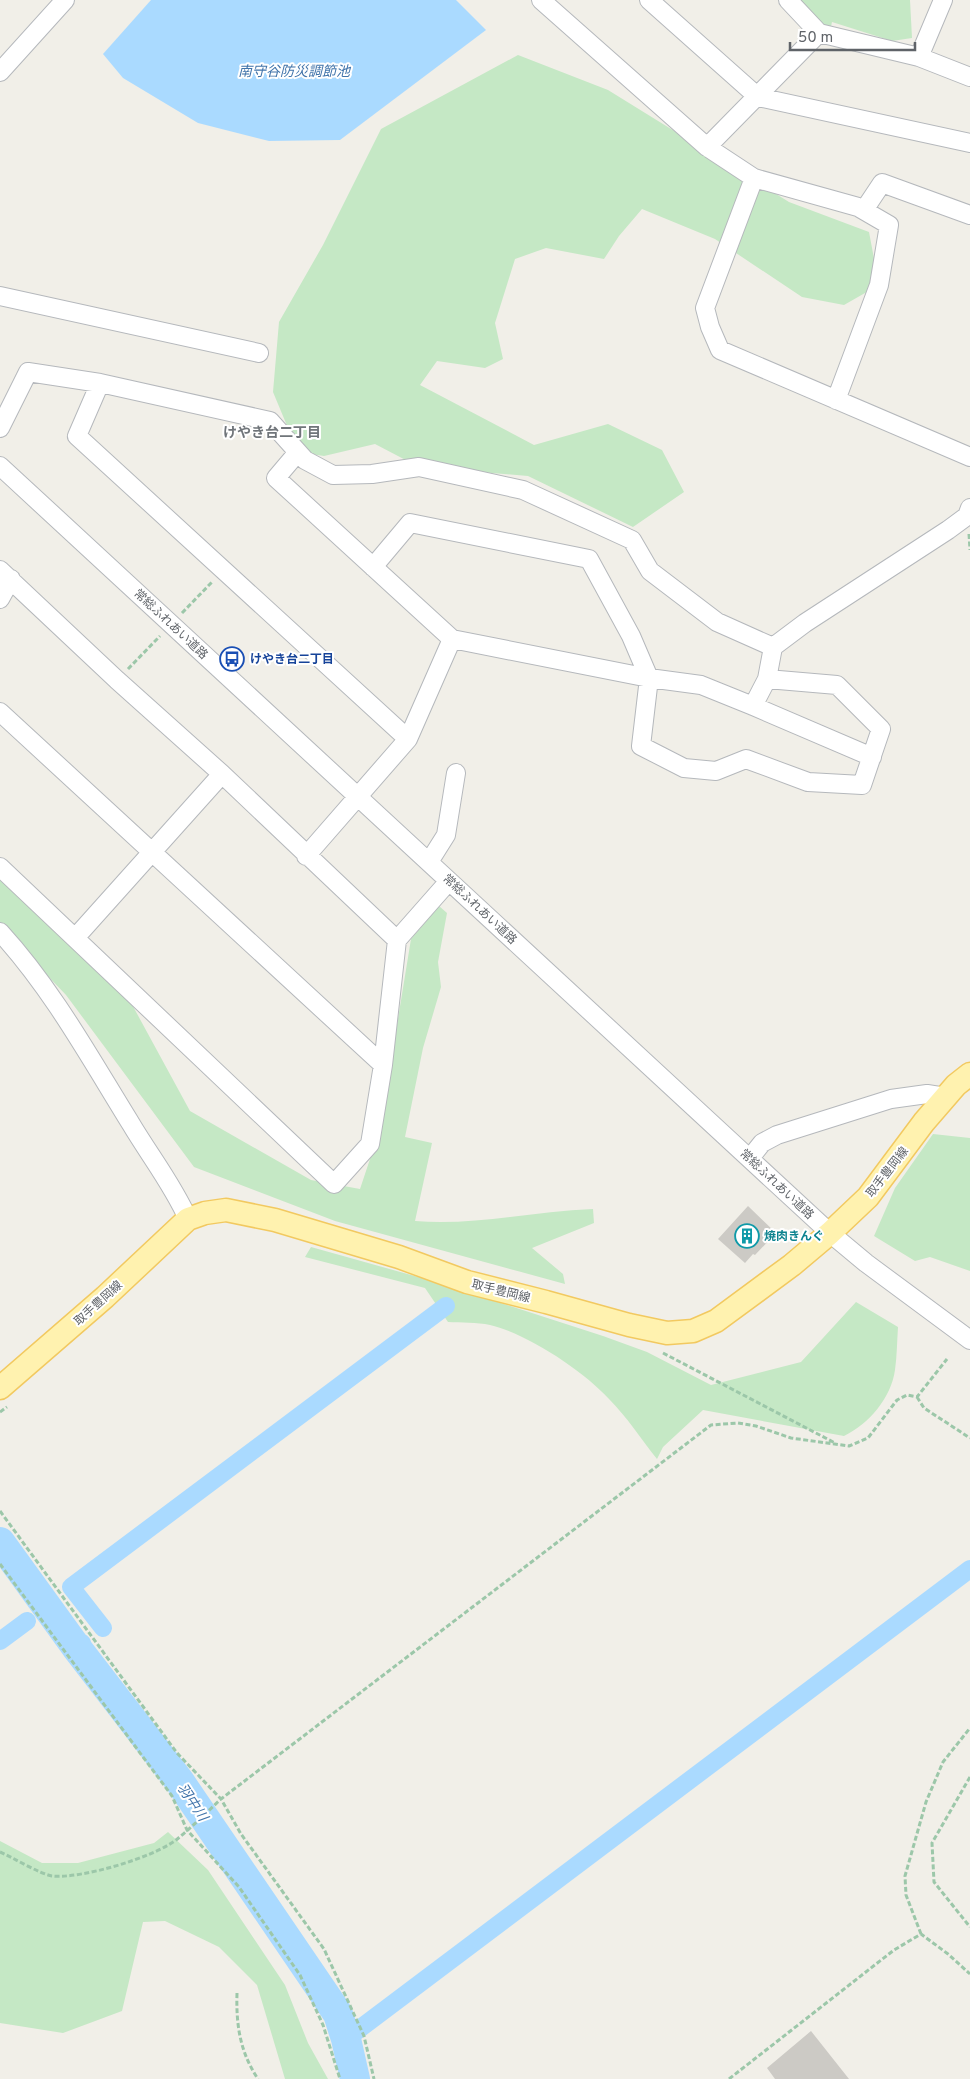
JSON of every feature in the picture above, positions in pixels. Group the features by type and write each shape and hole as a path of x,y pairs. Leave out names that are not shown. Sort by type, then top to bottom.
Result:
{"main road":[{"name":"取手豊岡線","path":"0,1388 105,1297 188,1219 205,1213 226,1210 275,1220 399,1257 467,1282 647,1330 667,1333 693,1331 716,1321 792,1265 830,1233 868,1197 924,1122 956,1084 970,1074"}],"street":[{"path":"541,0 707,147 754,178 858,207 889,224 879,285 836,400"},
{"path":"649,0 758,97 970,142"},
{"path":"788,0 819,33 919,57 970,78"},
{"path":"919,57 943,0"},
{"path":"0,72 63,1"},
{"path":"707,147 819,33"},
{"path":"754,178 705,308 710,327 720,350 970,457"},
{"path":"864,210 882,183 970,215"},
{"path":"0,296 258,353"},
{"path":"0,428 28,372 100,383 270,421 305,460 333,475 372,474 419,467 523,490 632,540 650,571 717,622 773,647"},
{"path":"100,383 77,436 408,740"},
{"path":"298,452 276,478 452,639 649,678 701,686 872,757"},
{"name":"常総ふれあい道路","path":"0,466 830,1233 903,1291 970,1340"},
{"path":"753,706 766,679 773,647 805,623 948,530 967,516 970,508"},
{"path":"373,566 410,523 589,559 631,636 649,678 640,746 684,768 716,771 746,759 808,782 862,785 881,729 837,685 766,679"},
{"path":"0,598 5,574"},
{"path":"5,574 222,774 306,856 397,940"},
{"path":"306,856 408,740 452,639"},
{"path":"0,712 383,1065"},
{"path":"429,862 446,834 456,773"},
{"path":"76,938 222,774"},
{"path":"0,867 334,1184 370,1144 383,1065 397,940 449,881"},
{"path":"0,932 26,961 47,990 169,1181 180,1199 188,1219"},
{"path":"750,1158 762,1142 785,1132 891,1099 927,1094 946,1097"}],"path":[{"path":"647,1330 657,1350 838,1444"},
{"path":"917,1397 947,1359"},
{"path":"0,1852 51,1876 111,1868 156,1852 175,1841 221,1799 711,1424 738,1423 756,1426 792,1438 849,1446 868,1438 897,1400 907,1395 917,1397 924,1408 970,1438"},
{"path":"0,1511 177,1753 221,1799 241,1834 324,1949 364,2036 374,2079"},
{"path":"0,1564 172,1796 187,1830 239,1887 300,1974 323,2025 340,2079"},
{"path":"970,1728 943,1762 926,1802 905,1876 906,1895 921,1934 948,1954 970,1974"},
{"path":"970,1777 932,1843 934,1882 970,1927"},
{"path":"729,2079 894,1950 921,1934"},
{"path":"237,1993 236,2020 241,2045 258,2079"}],"green space":[{"path":"778,0 910,0 912,38 892,41 832,22 829,36 816,37"},
{"path":"518,55 608,90 789,202 869,232 879,285 844,305 802,297 715,239 642,209 619,236 604,259 546,248 515,259 495,323 503,359 485,368 437,361 420,385 534,445 608,424 662,450 684,492 633,527 528,476 419,467 375,444 324,456 298,452 273,392 279,322 323,245 381,129"},
{"path":"0,880 129,999 190,1111 311,1180 360,1189 380,1129 411,939 439,906 447,913 438,962 441,987 423,1048 405,1137 432,1143 415,1221 460,1222 593,1209 594,1223 532,1248 563,1274 565,1284 335,1221 194,1167 66,995 0,926"},
{"path":"933,1134 970,1138 970,1271 930,1257 915,1261 874,1236 895,1188"},
{"path":"311,1247 436,1282 603,1336 647,1352 711,1385 801,1362 856,1302 898,1327 897,1354 893,1380 884,1400 870,1417 862,1425 844,1436 703,1410 663,1447 657,1459 616,1406 585,1377 554,1354 504,1329 485,1324 448,1322 425,1288 305,1257"},
{"path":"168,1832 208,1870 285,1985 308,2043 328,2079 285,2079 257,1985 219,1947 165,1921 143,1922 122,2011 63,2033 0,2023 0,1841 42,1863 78,1863 154,1843"}],"water":[{"name":"南守谷防災調節池","path":"151,0 456,0 486,30 340,140 269,141 198,123 123,78 103,54"}],"building":[{"name":"焼肉きんぐ","path":"748,1206 776,1233 745,1263 718,1239"},
{"path":"811,2031 849,2079 775,2079 767,2068"}],"waterway":[{"path":"103,1628 71,1587 446,1306"},
{"name":"羽中川","path":"0,1542 76,1647 180,1782 338,2014 355,2079"},
{"path":"346,2039 970,1569"},
{"path":"0,1641 27,1621"},
{"name":"羽中川","path":"76,1647 82,1643"}],"place":[{"name":"けやき台二丁目","path":"232,659"},
{"name":"焼肉きんぐ","path":"747,1236"}],"district":[{"name":"けやき台二丁目","path":"272,432"}]}
